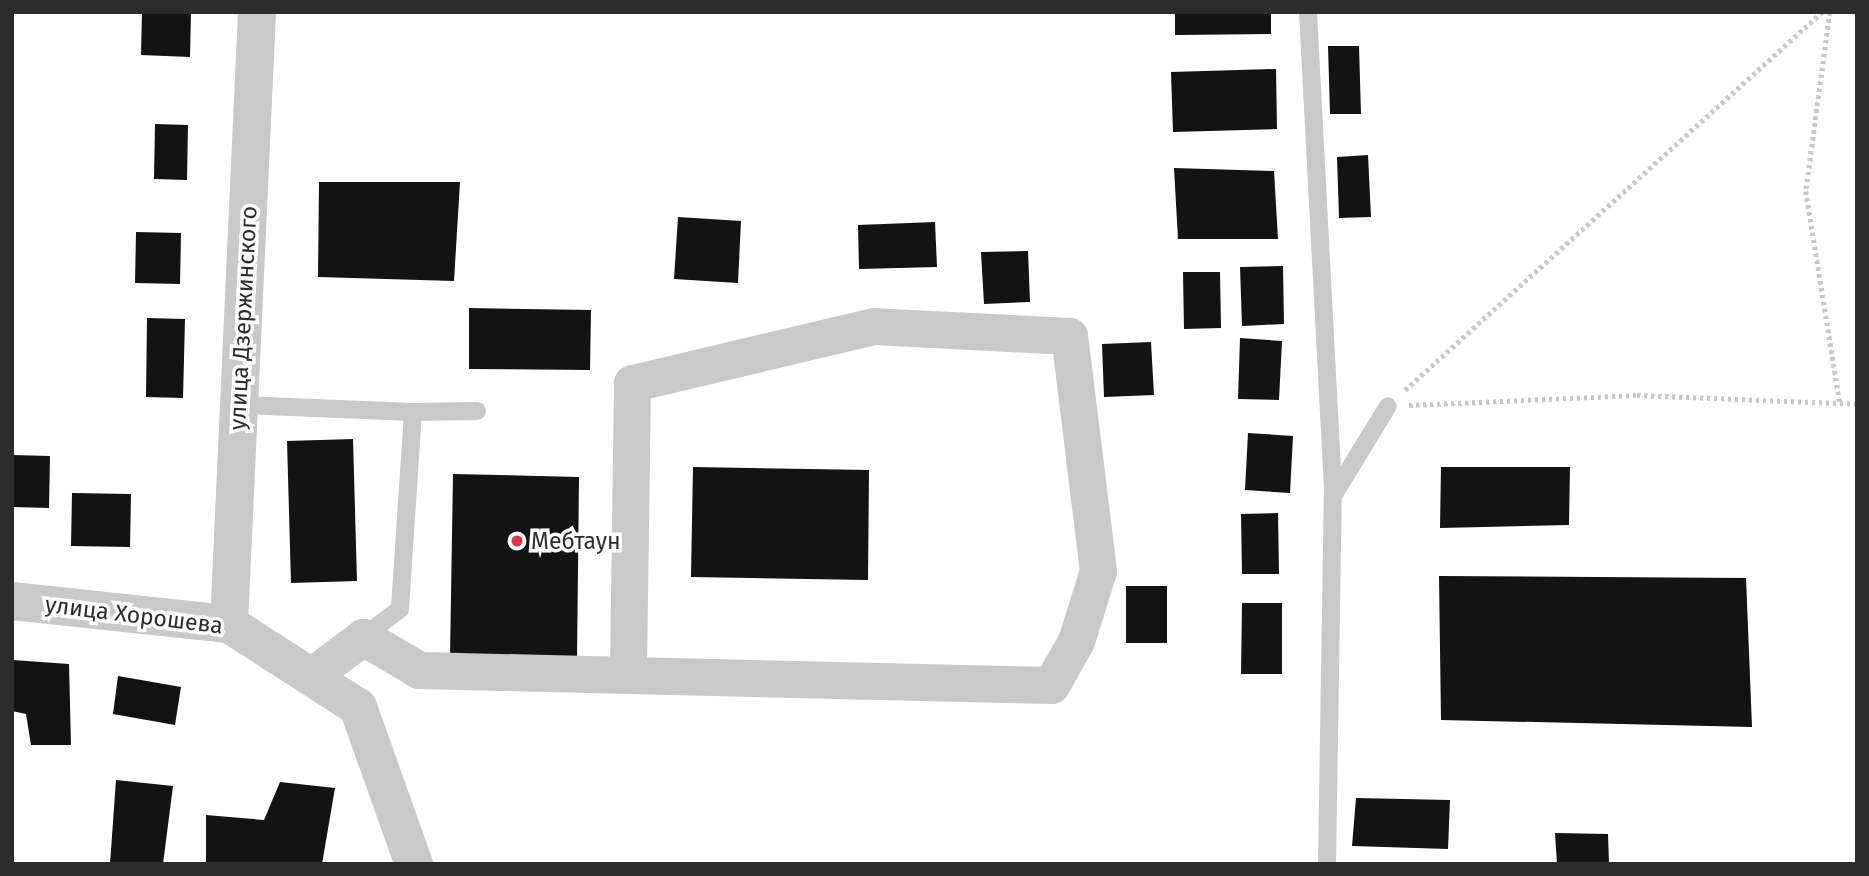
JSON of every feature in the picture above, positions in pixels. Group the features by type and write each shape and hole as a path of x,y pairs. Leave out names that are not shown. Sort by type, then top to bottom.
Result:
{"street":[{"name":"улица Дзержинского","path":"229,624 257,12"},
{"path":"311,676 363,637 419,670 628,672 1051,685 1076,641 1098,571 1069,336 874,326 632,383 628,672"},
{"name":"улица Хорошева","path":"12,601 229,624 311,676 358,707 414,864"}],"lane":[{"path":"1308,12 1333,496 1327,864"},
{"path":"239,405 413,412 477,411"},
{"path":"1333,496 1388,407"},
{"path":"363,637 400,609 413,412"}],"path":[{"path":"1388,407 1822,12"},
{"path":"1830,12 1806,191 1840,403"},
{"path":"1388,407 1637,395 1857,404"}],"building":[{"path":"142,12 191,12 190,57 141,55"},
{"path":"1175,12 1271,12 1271,34 1175,35"},
{"path":"1328,46 1359,46 1361,114 1330,114"},
{"path":"1276,69 1277,129 1173,132 1171,72"},
{"path":"155,124 188,125 187,180 154,179"},
{"path":"1368,155 1371,217 1339,218 1337,157"},
{"path":"1174,168 1274,171 1278,239 1178,239"},
{"path":"319,182 460,182 454,281 318,277"},
{"path":"678,217 741,221 738,283 674,279"},
{"path":"935,222 937,267 859,269 858,225"},
{"path":"136,232 181,233 180,284 135,283"},
{"path":"1028,251 1030,302 984,304 981,252"},
{"path":"1283,266 1284,324 1242,326 1240,267"},
{"path":"1183,272 1220,272 1221,328 1184,329"},
{"path":"469,308 591,310 590,370 469,369"},
{"path":"147,318 185,319 183,398 146,397"},
{"path":"1240,338 1282,341 1279,400 1238,399"},
{"path":"1151,342 1154,395 1104,397 1102,344"},
{"path":"1248,433 1293,436 1290,493 1245,490"},
{"path":"353,439 357,581 291,583 287,441"},
{"path":"12,455 50,456 49,508 12,507"},
{"path":"693,467 869,470 868,580 691,577"},
{"path":"1441,467 1570,467 1569,525 1440,528"},
{"path":"453,474 579,477 577,659 450,658"},
{"path":"72,493 131,494 130,547 71,546"},
{"path":"1278,513 1279,574 1242,574 1241,514"},
{"path":"1439,576 1746,578 1752,727 1441,720"},
{"path":"1126,586 1167,586 1167,643 1126,643"},
{"path":"1242,603 1282,603 1282,674 1241,674"},
{"path":"13,660 69,664 71,745 31,745 26,714 12,711"},
{"path":"118,676 181,687 175,725 113,714"},
{"path":"116,780 173,786 163,864 110,864"},
{"path":"280,782 335,788 322,864 206,864 206,815 264,820"},
{"path":"1356,798 1450,800 1448,849 1352,846"},
{"path":"1555,833 1608,834 1609,864 1557,864"}],"place":[{"name":"Мебтаун","path":"517,541"}]}
